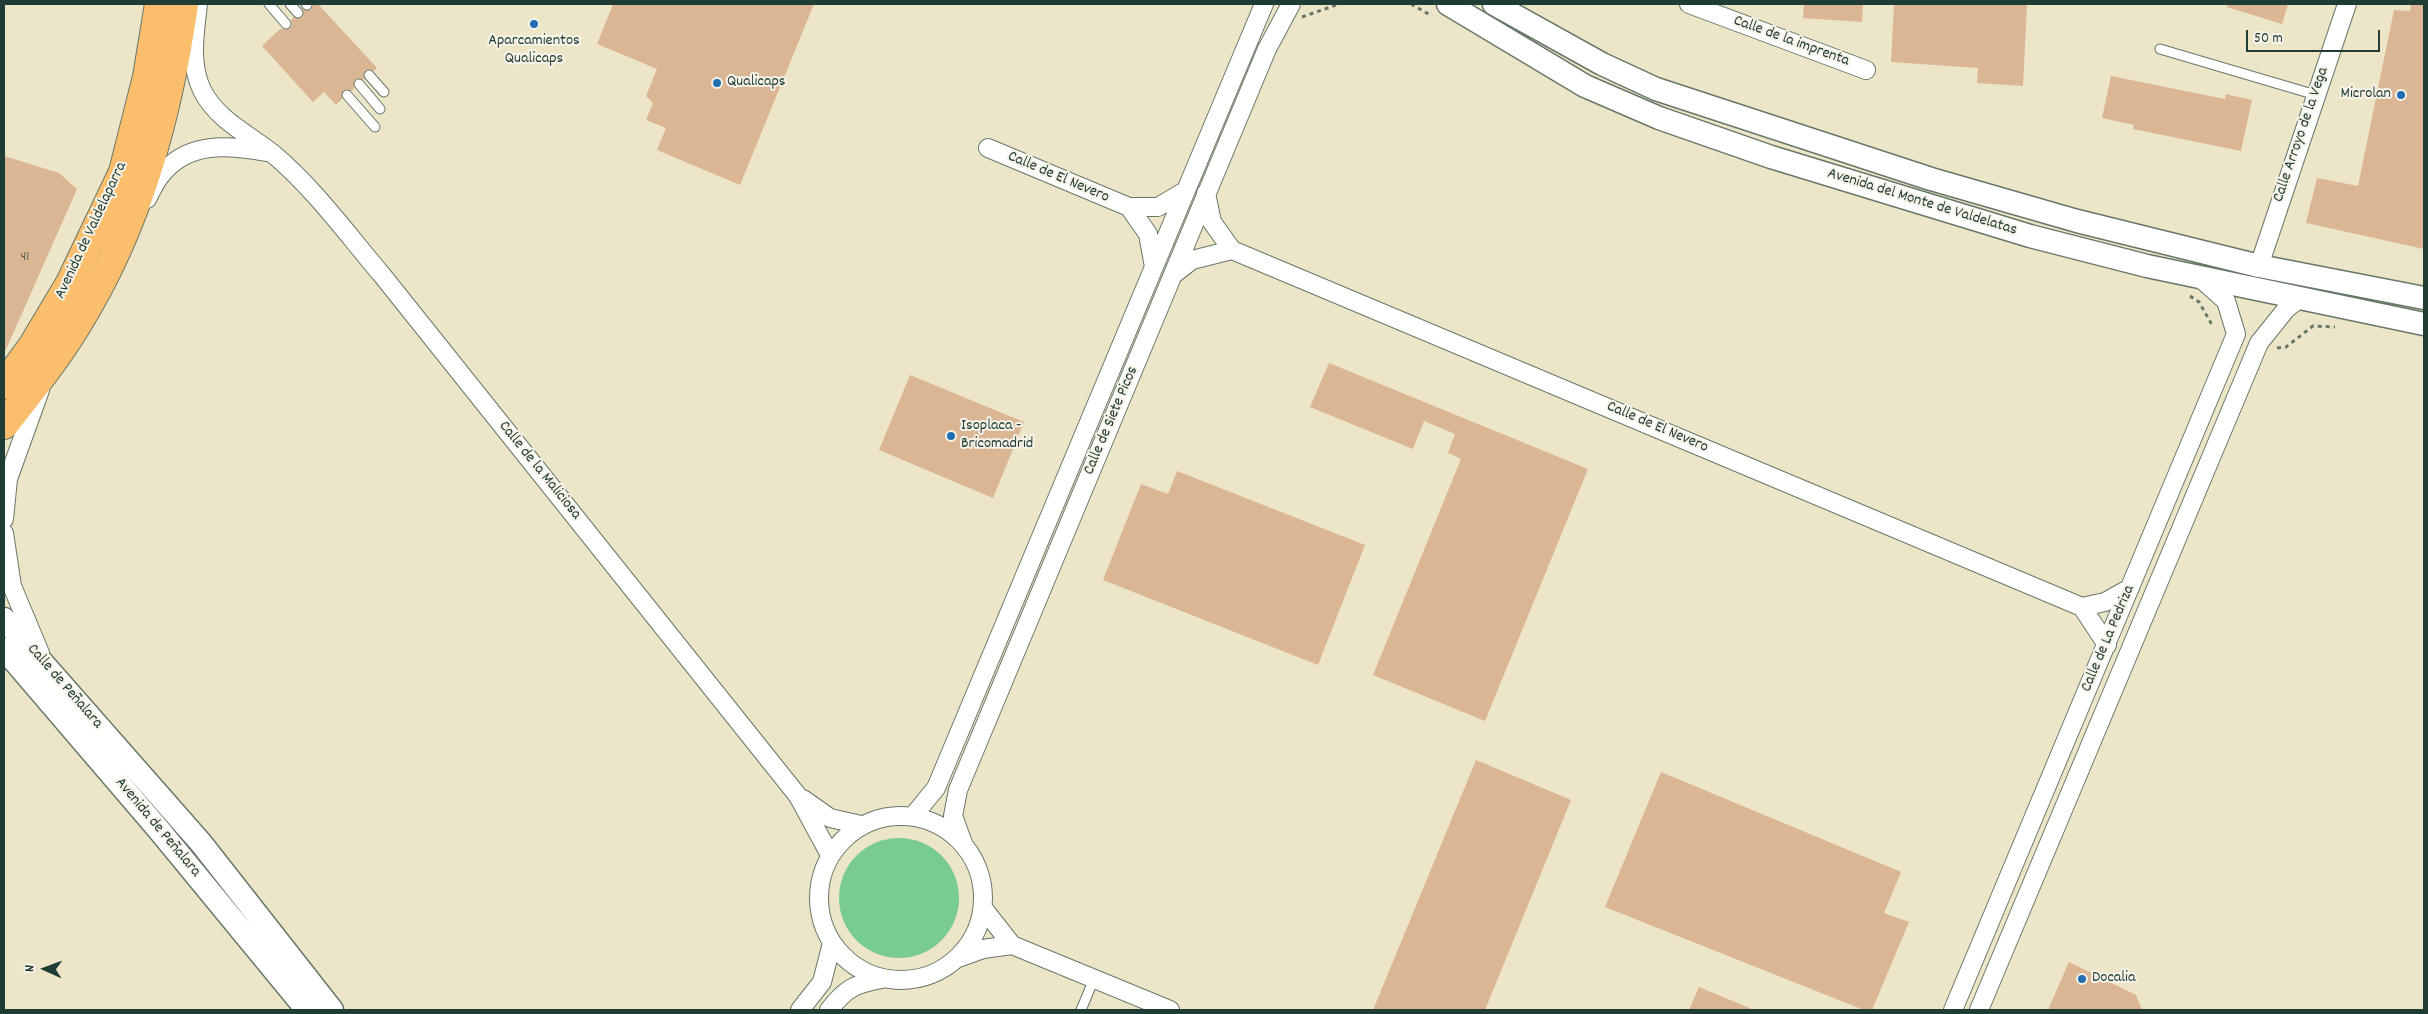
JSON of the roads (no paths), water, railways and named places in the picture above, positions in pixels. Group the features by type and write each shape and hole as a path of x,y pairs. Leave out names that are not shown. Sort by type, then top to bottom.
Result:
{"highway":[{"name":"Avenida de Valdelaparra","path":"4,385 33,345 70,283 123,172 147,77 159,4"},
{"name":"Avenida de Valdelaparra","path":"4,425 78,324 118,247 152,162 168,102 184,4"}],"street":[{"name":"Calle de la Maliciosa","path":"198,4 193,49 196,75 202,91 235,128 272,153 311,191 382,275 798,796 830,855"},
{"name":"Calle de Siete Picos","path":"914,816 936,788 1264,4"},
{"name":"Calle de Siete Picos","path":"963,843 953,816 958,790 1267,49 1291,4"},
{"name":"Avenida del Monte de Valdelatas","path":"1448,4 1585,86 1659,118 1771,157 2194,286 2300,298 2424,324"},
{"name":"Avenida del Monte de Valdelatas","path":"1494,4 1602,64 1656,89 1931,179 2076,220 2259,266 2424,298"},
{"name":"Calle de la imprenta","path":"1689,4 1866,70"},
{"name":"Calle Arroyo de la Vega","path":"2259,266 2347,4"},
{"path":"118,247 161,175 181,159 208,147 226,146 272,153"},
{"name":"Calle de El Nevero","path":"988,148 1129,207 1158,207 1185,190"},
{"path":"1172,277 1192,260 1232,250 1212,222 1206,193"},
{"name":"Calle de El Nevero","path":"1129,207 1148,234 1154,267"},
{"name":"Calle de El Nevero","path":"1232,250 2082,606"},
{"name":"Calle de La Pedriza","path":"1953,1010 2236,334 2226,301 2194,286"},
{"name":"Calle de La Pedriza","path":"1979,1010 2259,343 2287,308 2300,298"},
{"path":"4,519 8,478 24,431 54,358"},
{"path":"4,533 12,586 47,667"},
{"path":"2107,645 2082,606 2105,602 2130,588"},
{"name":"Calle de Peñalara","path":"4,618 124,755"},
{"name":"Avenida de Peñalara","path":"4,649 159,830 307,1010"},
{"name":"Avenida de Peñalara","path":"124,755 201,843 332,1010"},
{"name":"Calle de la Maliciosa","path":"798,796 830,818 861,825"},
{"path":"896,815 914,816 932,821 949,830 963,843 976,862 982,884 983,908 975,935 958,958 942,970 924,978 904,981 884,979 864,972 846,960 832,943 822,922 818,899 821,876 830,855 844,838 861,825 878,818 896,815"},
{"path":"983,908 1012,944 1170,1010"},
{"path":"800,1010 822,982 832,943"},
{"path":"958,958 983,949 1012,944"},
{"path":"829,1010 841,995 858,984 884,979"}],"lane":[{"path":"269,4 286,24"},
{"path":"290,4 298,13"},
{"path":"2160,49 2316,95"},
{"path":"369,75 384,92"},
{"path":"359,84 380,109"},
{"path":"347,95 375,126"},
{"path":"1081,1010 1094,979"}],"place":[{"name":"Aparcamientos Qualicaps","path":"534,24"},
{"name":"Qualicaps","path":"717,83"},
{"name":"Microlan","path":"2401,95"},
{"name":"Isoplaca - Bricomadrid","path":"951,436"},
{"name":"Docalia","path":"2082,979"}]}
